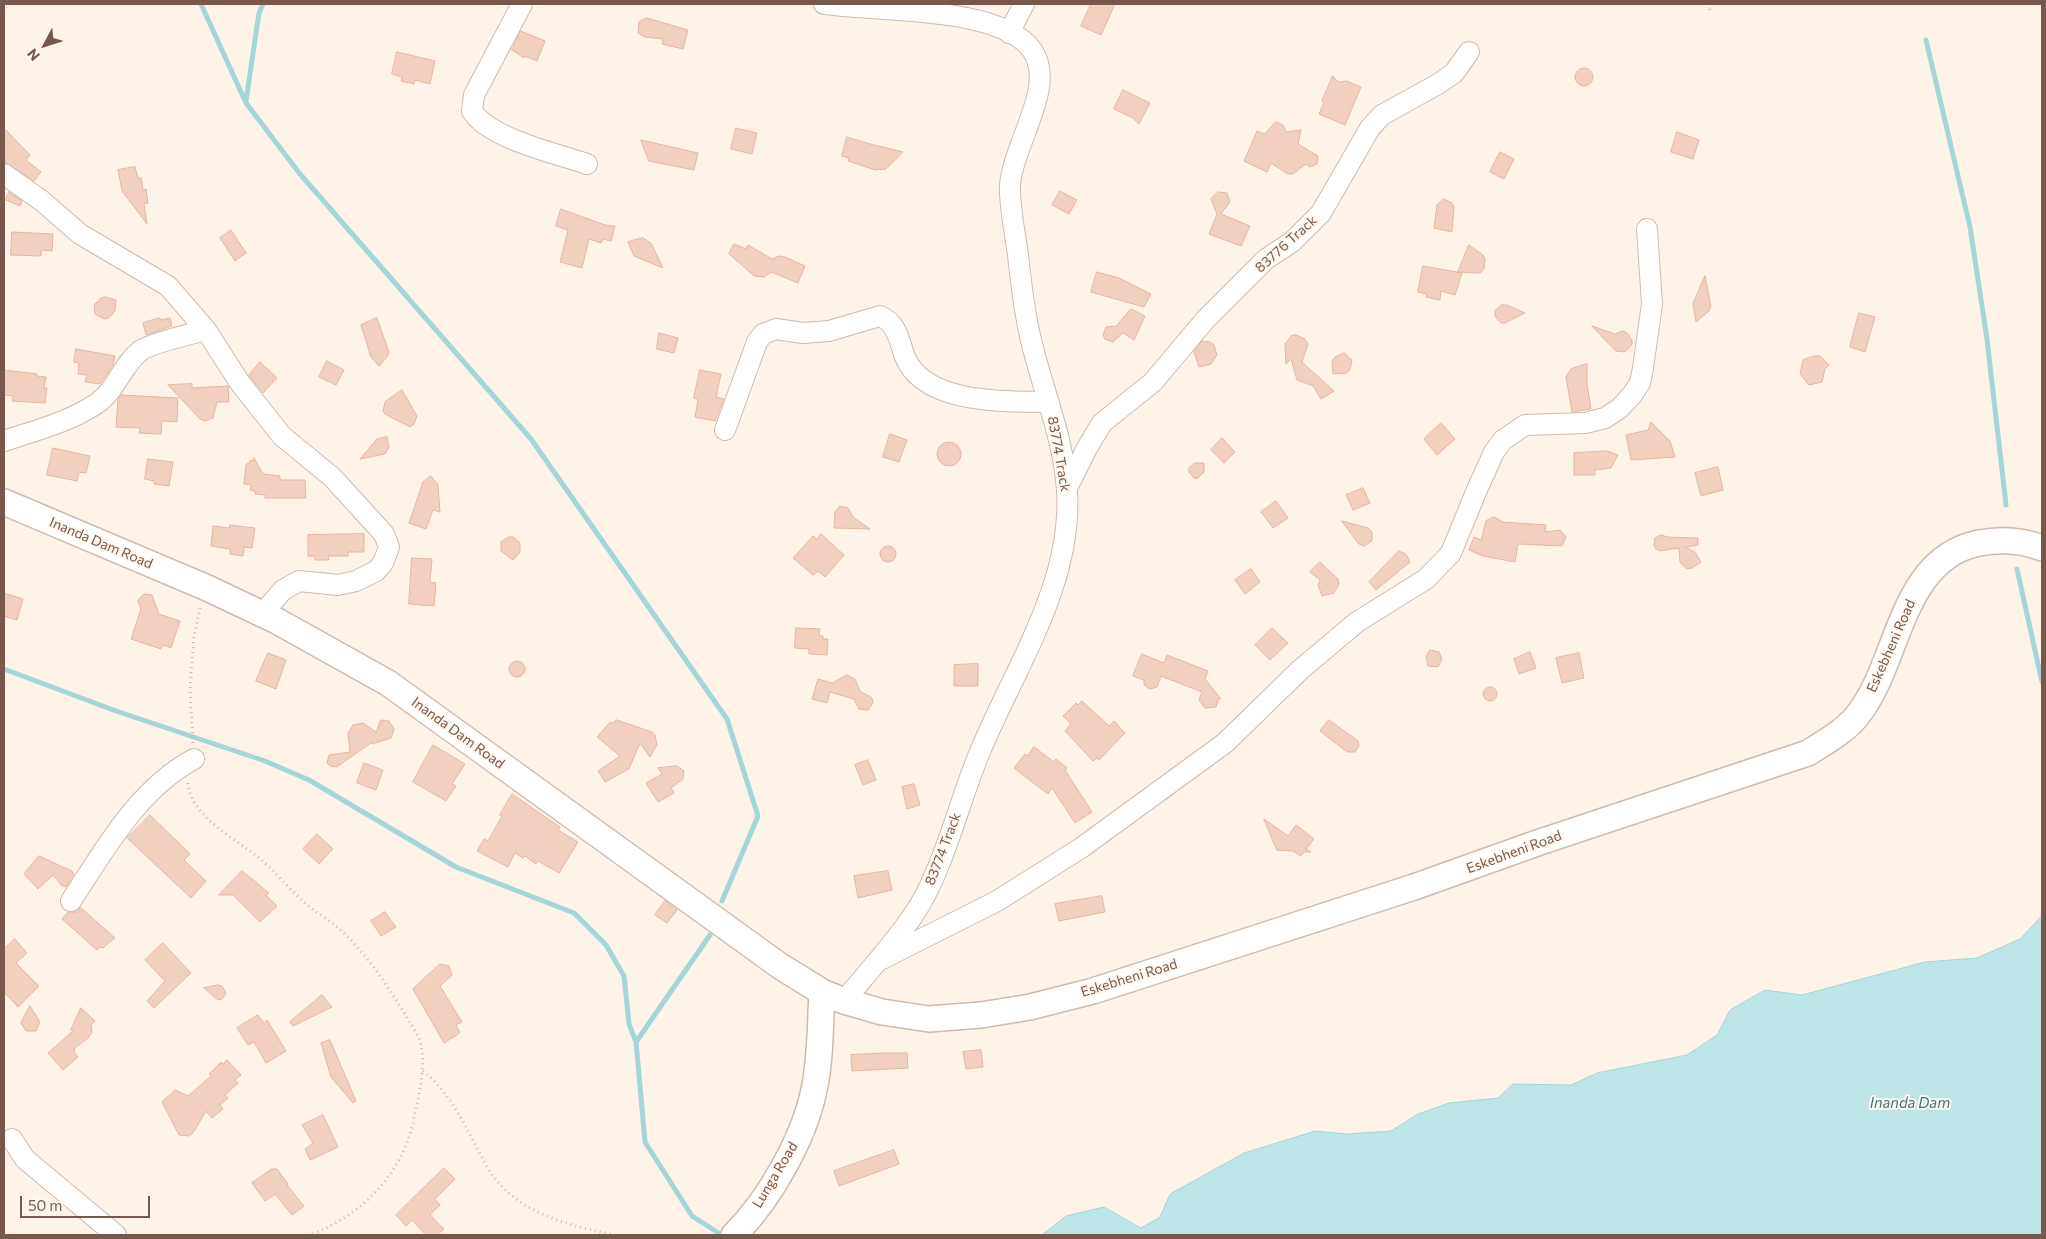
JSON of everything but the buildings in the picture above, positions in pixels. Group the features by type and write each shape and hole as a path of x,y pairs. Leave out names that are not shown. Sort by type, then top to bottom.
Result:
{"street":[{"path":"522,4 474,95 472,111 477,119 486,126 515,139 587,164"},
{"name":"83774 Track","path":"824,4 935,12 996,26 1009,32 1032,50 1039,66 1038,91 1009,189 1024,305 1048,402 1056,424 1067,488 1068,524 1050,594 1030,644 977,758 934,878 915,913 844,1002"},
{"path":"1009,32 1024,4"},
{"name":"83776 Track","path":"1067,488 1086,448 1102,423 1153,382 1205,320 1266,259 1308,228 1321,213 1370,128 1382,115 1454,72 1468,52"},
{"path":"4,174 42,201 80,234 168,286 206,330 262,413 282,436 332,477 384,534 389,546 382,563 369,576 338,585 299,581 283,590 262,614"},
{"path":"876,962 997,900 1081,848 1225,743 1300,670 1357,622 1426,579 1451,553 1494,452 1503,440 1525,426 1584,423 1605,418 1620,408 1640,383 1643,368 1652,304 1647,229"},
{"path":"725,430 757,342 763,334 776,328 803,333 829,331 880,316 894,325 910,367 923,380 938,389 958,395 999,400 1048,402"},
{"path":"4,441 50,426 96,404 109,392 134,356 144,348 206,330"},
{"name":"Inanda Dam Road","path":"4,502 205,587 262,614 388,683 780,966 822,992 844,1002 882,1012"},
{"name":"Eskebheni Road","path":"882,1012 929,1019 981,1015 1030,1007 1093,991 1405,890 1540,842 1808,753 1835,736 1856,717 1878,683 1892,641 1916,593 1931,570 1949,553 1966,546 1995,540 2029,542 2042,548"},
{"path":"72,901 140,802 178,767 194,759"},
{"name":"Lunga Road","path":"734,1235 743,1226 775,1181 796,1145 814,1091 822,992"},
{"path":"12,1139 25,1159 116,1235"}],"path":[{"path":"1708,4 1710,10"},
{"path":"205,587 194,636 190,689 194,759 188,785 195,804 217,827 259,858 303,902 336,926 391,991 420,1040 423,1070 408,1142 392,1172 377,1192 361,1207 326,1229 310,1235"},
{"path":"423,1070 439,1084 453,1104 487,1167 501,1186 536,1213 616,1235"}],"water":[{"name":"Inanda Dam","path":"2042,916 2042,1235 1042,1235 1066,1216 1104,1207 1141,1228 1160,1217 1170,1194 1244,1153 1315,1131 1347,1134 1391,1131 1418,1114 1449,1103 1498,1098 1513,1084 1571,1085 1597,1073 1687,1055 1717,1035 1730,1010 1765,990 1802,995 1925,962 1977,958 2020,939"}],"waterway":[{"path":"201,4 246,103 300,174 531,439 727,719 758,816 722,901"},
{"path":"246,101 259,13 263,4"},
{"path":"1926,40 1970,227 1987,339 2006,505"},
{"path":"2017,569 2042,682"},
{"path":"4,669 116,711 265,761 309,780 456,867 574,913 606,945 624,976 629,1024 636,1042"},
{"path":"710,935 636,1042 645,1142 692,1216 720,1234"}]}
